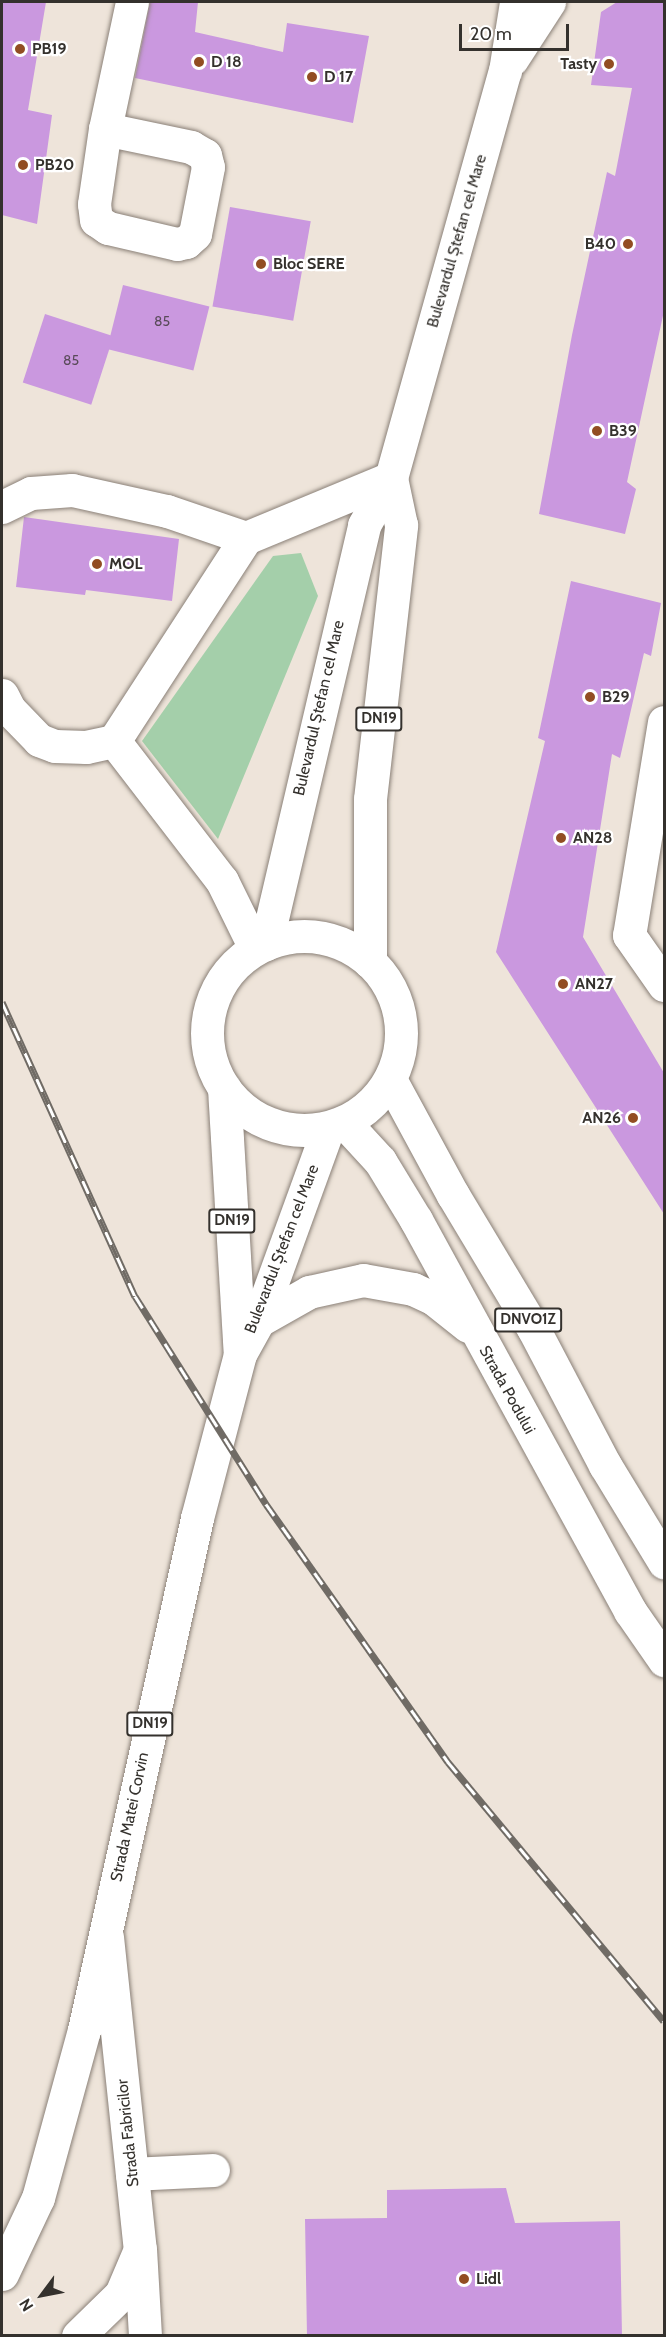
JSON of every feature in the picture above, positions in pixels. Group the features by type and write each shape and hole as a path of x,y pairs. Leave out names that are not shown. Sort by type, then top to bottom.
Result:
{"main road":[{"path":"105,129 132,2"},
{"name":"Bulevardul Ștefan cel Mare","path":"260,946 364,525 391,478 505,71 516,2"},
{"path":"505,71 549,2"},
{"path":"2,695 9,709 39,740 55,746 86,747 114,741 246,538 391,478"},
{"name":"Bulevardul Ștefan cel Mare","path":"370,962 370,799 401,525 391,478"},
{"path":"2,507 31,494 72,490 167,511 246,538"},
{"path":"664,722 629,935 664,985"},
{"path":"114,741 222,881 260,946"},
{"name":"DN19","path":"314,936 345,944 370,962 389,987 400,1016 400,1047 390,1079 370,1105 336,1127 287,1129 256,1119 224,1088 210,1059 206,1028 213,996 230,969 260,946 284,938 314,936"},
{"name":"DNVO1Z","path":"390,1079 453,1195 533,1328 605,1465 664,1562"},
{"name":"Bulevardul Ștefan cel Mare","path":"224,1088 240,1354"},
{"name":"Bulevardul Ștefan cel Mare","path":"240,1354 258,1321 336,1127"},
{"name":"Strada Podului","path":"336,1127 380,1161 630,1611 664,1660"},
{"path":"258,1321 309,1292 363,1280 413,1289 434,1299 476,1333"},
{"name":"Strada Matei Corvin","path":"2,2274 38,2198 106,1930 194,1530 240,1354"},
{"name":"Strada Fabricilor","path":"106,1930 140,2249 145,2336"},
{"path":"132,2174 213,2170"},
{"path":"78,2336 121,2294 140,2249"}],"green space":[{"path":"301,553 318,596 218,839 142,741 273,556"}],"building":[{"path":"2,2 46,2 28,110 52,115 37,224 2,215"},
{"path":"150,2 198,2 195,32 283,52 287,23 369,36 353,123 135,78"},
{"path":"617,2 664,2 664,311 627,482 636,489 625,534 539,514 572,335 607,172 615,176 632,88 591,85 601,12"},
{"name":"Bloc SERE","path":"230,207 311,221 293,321 212,306"},
{"path":"123,285 209,307 193,371 107,349"},
{"path":"45,314 113,336 91,405 23,382"},
{"name":"MOL","path":"24,517 179,539 172,601 86,590 85,595 16,587"},
{"path":"571,581 661,603 651,656 644,653 620,758 612,754 583,937 664,1073 664,1214 496,952 545,741 538,738"},
{"name":"Lidl","path":"506,2188 515,2223 620,2221 622,2336 307,2336 305,2219 387,2218 387,2190"}],"railway":[{"path":"2,1002 135,1296 266,1504 448,1762 664,2021"}],"place":[{"name":"PB19","path":"20,49"},
{"name":"D 18","path":"199,62"},
{"name":"Tasty","path":"609,64"},
{"name":"D 17","path":"312,77"},
{"name":"PB20","path":"23,165"},
{"name":"B40","path":"628,244"},
{"name":"Bloc SERE","path":"261,264"},
{"name":"B39","path":"597,431"},
{"name":"MOL","path":"97,564"},
{"name":"B29","path":"590,697"},
{"name":"AN28","path":"561,838"},
{"name":"AN27","path":"563,984"},
{"name":"AN26","path":"633,1118"},
{"name":"Lidl","path":"464,2279"}]}
